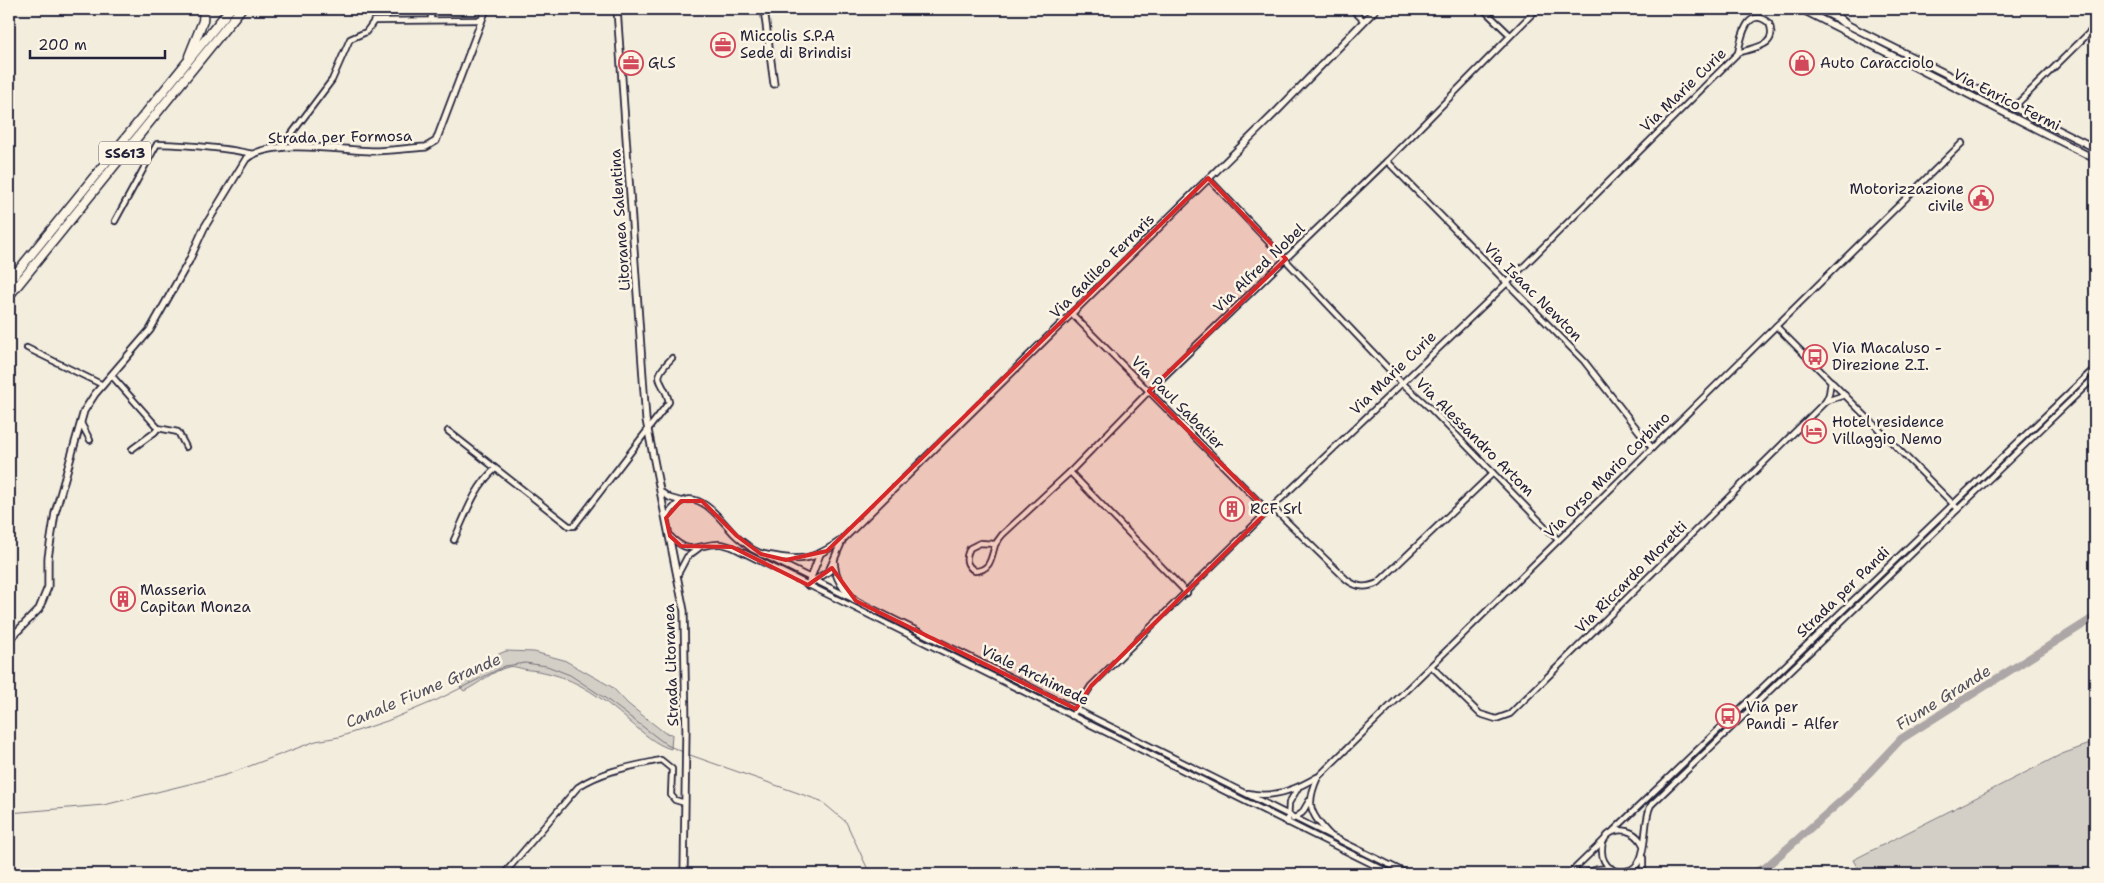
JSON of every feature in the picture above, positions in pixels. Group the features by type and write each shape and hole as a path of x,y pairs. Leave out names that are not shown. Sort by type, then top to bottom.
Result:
{"highway":[{"path":"181,71 197,37 204,9"},
{"name":"SS613","path":"9,282 230,9"},
{"name":"SS613","path":"9,296 241,9"}],"main road":[{"path":"1710,9 1727,9"},
{"path":"1827,9 1844,23"}],"street":[{"path":"431,9 431,19"},
{"name":"Strada per Formosa","path":"115,221 157,144 189,144 252,154 281,148 373,151 431,145 436,141 486,9"},
{"name":"Litoranea Salentina","path":"618,9 647,429"},
{"path":"764,9 774,84"},
{"path":"1352,9 1364,21"},
{"name":"Via Galileo Ferraris","path":"761,554 786,560 820,554 842,539 1072,313 1376,9"},
{"path":"1483,9 1510,35"},
{"name":"Via Alfred Nobel","path":"996,544 980,544 970,548 966,560 968,567 975,571 982,570 992,559 996,544 1002,535 1070,472 1149,391 1387,161 1537,9"},
{"name":"Via Enrico Fermi","path":"1801,9 2095,159"},
{"name":"Via Enrico Fermi","path":"1818,9 2095,148"},
{"name":"Via Marie Curie","path":"1072,716 1090,686 1272,506 1506,283 1738,53 1764,45 1770,40 1772,34 1769,23 1759,18 1753,19 1748,23 1742,35 1738,53"},
{"path":"281,148 332,80 350,39 363,34 371,23 377,20 482,20"},
{"path":"2014,107 2095,27"},
{"name":"Via Orso Mario Corbino","path":"1310,800 1318,776 1962,143"},
{"name":"Strada per Formosa","path":"9,640 39,609 48,587 48,558 55,513 80,422 89,401 150,330 189,261 216,206 246,159 252,154"},
{"name":"Via Isaac Newton","path":"1387,161 1584,361 1652,448"},
{"name":"Via Alessandro Artom","path":"1208,178 1401,382 1430,408 1558,540"},
{"name":"Via Paul Sabatier","path":"1072,313 1268,511"},
{"path":"1776,326 1958,510"},
{"path":"27,348 103,385"},
{"path":"448,432 569,526 574,526 669,402 668,396 659,382 659,375 662,368 672,358"},
{"name":"Strada per Pandi","path":"1607,836 2095,368"},
{"path":"112,376 158,428 178,432 186,447"},
{"name":"Strada per Pandi","path":"1644,874 1643,845 1648,810 1651,804 2095,377"},
{"path":"1826,401 1831,381"},
{"name":"Via Riccardo Moretti","path":"1431,666 1480,714 1496,718 1510,714 1826,401 1845,396"},
{"path":"80,422 90,440"},
{"path":"132,449 158,428"},
{"name":"Strada Litoranea","path":"647,429 678,574 684,612 684,874"},
{"path":"454,540 466,509 495,469"},
{"path":"1070,472 1186,593"},
{"path":"1272,506 1346,580 1358,587 1364,588 1378,583 1493,473"},
{"name":"Viale Archimede","path":"660,491 675,500 696,500 710,506 737,536 761,554 1408,874"},
{"path":"666,518 671,510 681,501"},
{"name":"Viale Archimede","path":"670,536 681,546 698,548 720,544 732,547 1392,874"},
{"name":"Via Galileo Ferraris","path":"808,585 828,571 842,539"},
{"path":"678,574 687,557 698,548"},
{"path":"813,580 820,554"},
{"path":"834,561 835,574 842,588 856,601"},
{"path":"504,874 578,787 590,779 617,770 662,760 672,769 671,794 675,800 685,803"},
{"path":"1238,790 1264,795 1276,794 1298,787 1318,776"},
{"path":"1288,823 1289,803 1298,787"},
{"path":"1288,823 1307,808 1310,800"},
{"path":"1310,800 1311,810 1315,817 1331,836"},
{"path":"1569,874 1607,836 1619,830 1631,832 1643,845"},
{"path":"1607,836 1602,856 1611,868 1624,874"},
{"path":"1617,871 1630,870 1636,867 1643,857"},
{"path":"1582,874 1598,869 1611,868"}],"highlighted area":[{"path":"1208,178 1286,259 1149,391 1268,511 1091,686 1076,709 856,601 832,568 808,585 732,547 681,546 670,536 666,518 681,501 702,501 737,536 761,554 786,560 827,551"}],"shaded area":[{"path":"506,651 534,652 564,660 612,687 628,704 665,733 672,734 671,749 649,738 596,695 559,676 511,667 496,671 464,691 460,687 478,664"},
{"path":"2095,741 2095,874 1861,874 1853,860 2062,754"}],"waterway":[{"name":"Fiume Grande","path":"1751,874 1766,867 1849,794 1901,739 2095,617"},
{"name":"Canale Fiume Grande","path":"9,813 104,805 226,775 316,741 339,737 387,721 437,700 505,666 525,663 547,666 570,675 605,698 667,745 683,752"},
{"name":"Canale Fiume Grande","path":"687,754 821,801 846,822 870,874"}],"place":[{"name":"Miccolis S.P.A Sede di Brindisi","path":"723,45"},
{"name":"GLS","path":"631,63"},
{"name":"Auto Caracciolo","path":"1802,63"},
{"name":"Motorizzazione civile","path":"1981,198"},
{"name":"Via Macaluso - Direzione Z.I.","path":"1815,357"},
{"name":"Hotel residence Villaggio Nemo","path":"1814,431"},
{"name":"RCF Srl","path":"1232,509"},
{"name":"Masseria Capitan Monza","path":"123,599"},
{"name":"Via per Pandi - Alfer","path":"1728,716"}]}
